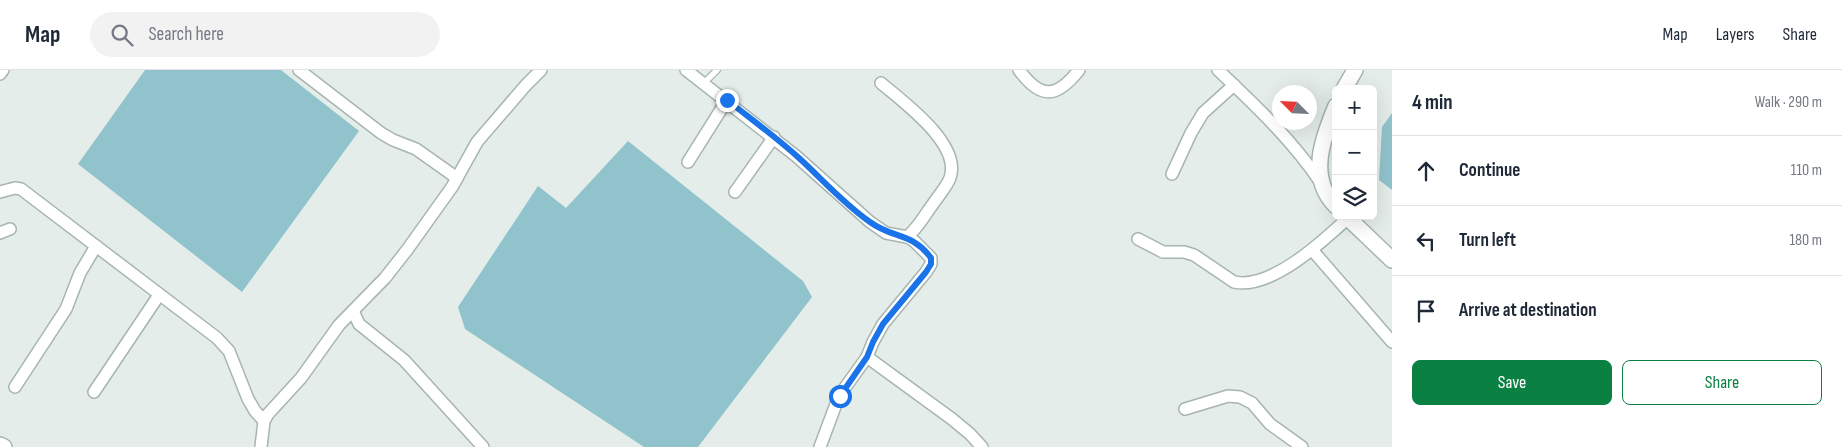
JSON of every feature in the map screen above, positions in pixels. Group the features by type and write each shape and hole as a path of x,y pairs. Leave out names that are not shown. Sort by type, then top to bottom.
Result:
{"street":[{"path":"0,74 3,70"},
{"path":"300,70 381,133 416,149 457,178"},
{"path":"261,447 264,421 279,401 301,378 332,334 385,278 457,178 477,142 541,70"},
{"path":"686,70 774,137 870,222 886,233 907,237 931,258 931,264 926,272 883,324 867,357 840,396 820,447"},
{"path":"1019,70 1034,87 1050,92 1068,85 1079,70"},
{"path":"1218,70 1275,126 1298,152 1322,184 1332,203"},
{"path":"1346,85 1355,70"},
{"path":"881,83 934,131 942,141 951,165 951,174 947,183 916,230 907,237"},
{"path":"1172,174 1191,133 1203,113 1234,85"},
{"path":"688,162 727,100"},
{"path":"1322,184 1321,146 1332,117"},
{"path":"735,192 774,137"},
{"path":"0,192 15,188 21,190 217,338 229,351 248,399 264,421"},
{"path":"1138,239 1163,252 1184,252 1194,255 1234,282 1242,284 1279,272 1313,251 1344,220"},
{"path":"1350,220 1392,260"},
{"path":"15,387 66,309 80,273 96,246"},
{"path":"1313,251 1392,342"},
{"path":"94,392 159,295"},
{"path":"353,311 359,324 404,360 483,447"},
{"path":"867,357 952,419 982,447"},
{"path":"1184,409 1228,396 1240,397 1252,404 1270,424 1302,447"},
{"path":"0,445 4,447"}],"lane":[{"path":"704,83 716,70"}],"water":[{"path":"145,70 281,70 359,131 242,292 78,164"},
{"path":"1392,113 1392,190 1379,180 1382,127"},
{"path":"628,141 803,281 812,297 698,447 644,447 465,329 458,307 538,186 566,208"}],"route":[{"path":"727,100 774,137 870,222 886,233 907,237 914,241 931,258 931,264 926,272 883,324 867,357 840,396"}]}
